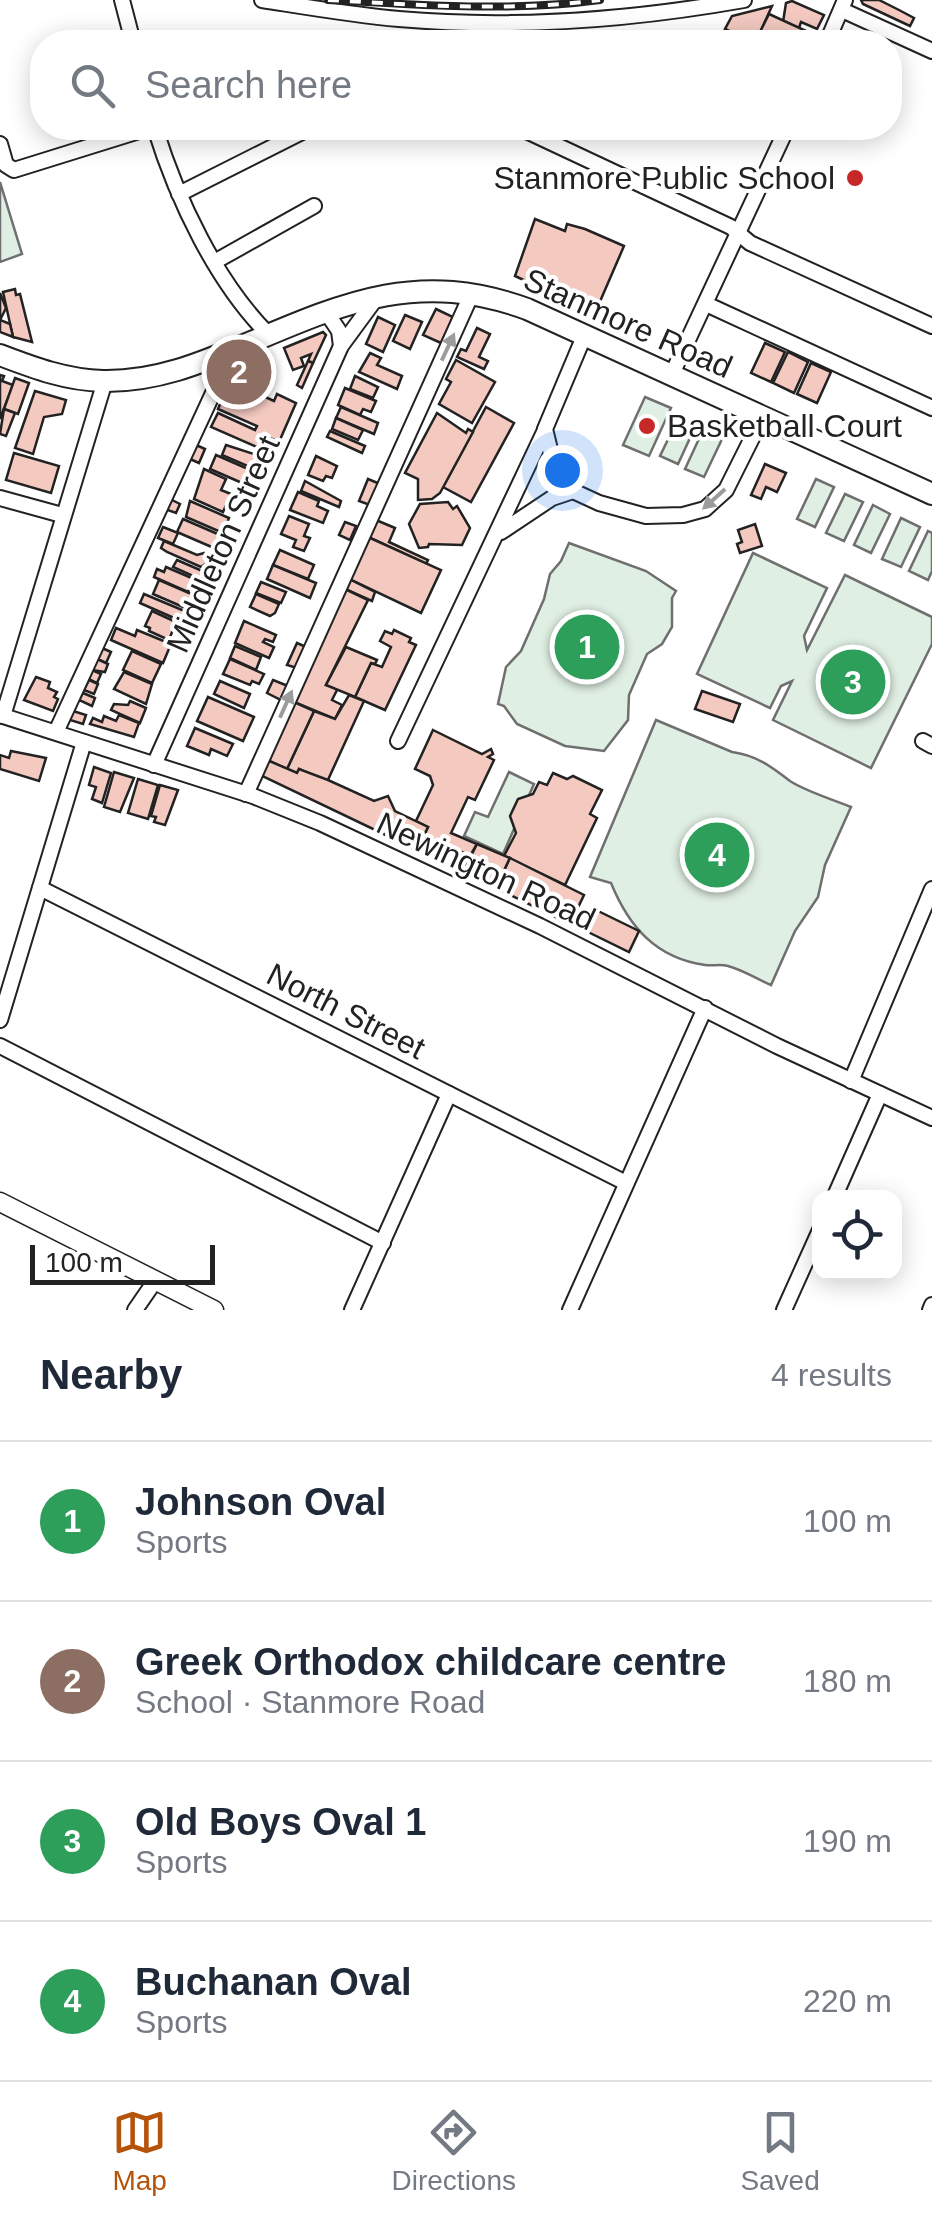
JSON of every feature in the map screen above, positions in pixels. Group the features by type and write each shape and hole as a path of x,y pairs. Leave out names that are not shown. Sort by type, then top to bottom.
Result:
{"highway":[{"name":"Stanmore Road","path":"0,356 48,373 106,381 177,372 380,295 437,289 469,300 518,305 932,494"}],"main road":[{"path":"0,1203 214,1310"}],"street":[{"path":"122,0 130,30"},
{"path":"262,0 397,19 512,21 603,18 744,0"},
{"path":"832,30 843,5 891,30"},
{"path":"902,35 932,51"},
{"path":"0,144 6,165 14,170 113,140"},
{"path":"157,140 179,194 244,310 269,335"},
{"path":"179,194 286,140"},
{"path":"545,140 738,233 750,243 932,326"},
{"path":"672,374 781,140"},
{"path":"216,261 314,206"},
{"name":"Middleton Street","path":"154,764 341,346 380,295"},
{"path":"246,794 469,300"},
{"path":"706,304 932,408"},
{"path":"56,732 240,347 244,310"},
{"path":"327,313 339,330 341,346"},
{"path":"398,742 498,535 585,334"},
{"path":"1,715 106,381"},
{"path":"546,428 555,470 574,491 599,503 646,516 682,516 705,509 726,490 763,416"},
{"path":"498,535 523,515 574,491"},
{"path":"0,498 62,515"},
{"name":"Newington Road","path":"1,715 246,794 320,823 932,1118"},
{"path":"0,1020 84,742"},
{"name":"North Street","path":"40,888 626,1183"},
{"path":"851,1081 932,890"},
{"path":"570,1310 705,1008"},
{"path":"0,1046 383,1243"},
{"path":"352,1310 449,1094"},
{"path":"838,1190 880,1094"},
{"path":"784,1310 812,1248"},
{"path":"135,1310 155,1280"}],"green space":[{"path":"0,182 22,254 0,262"},
{"name":"Basketball Court","path":"645,397 671,408 649,456 623,445"},
{"path":"679,417 696,425 678,464 660,456"},
{"path":"704,428 723,437 704,477 685,469"},
{"path":"816,479 834,487 815,527 797,519"},
{"path":"845,494 863,502 844,541 826,533"},
{"path":"873,505 890,514 871,553 854,545"},
{"path":"901,518 920,527 901,567 882,559"},
{"path":"928,531 932,533 932,571 928,580 909,571"},
{"path":"569,543 646,571 676,591 672,598 672,627 662,644 647,654 629,695 628,720 604,751 565,746 517,724 498,704 506,667 521,651 544,599 550,574"},
{"path":"753,553 827,588 804,636 807,650 845,575 932,617 932,644 871,768 773,720 792,681 781,686 770,708 697,674"},
{"path":"656,720 756,759 797,785 851,807 825,865 818,897 795,931 771,985 734,968 688,961 658,948 626,913 611,883 590,877"},
{"path":"509,772 534,784 503,854 464,836 475,812 488,817"}],"building":[{"path":"861,0 879,0 914,18 910,26"},
{"path":"792,1 824,15 817,29 801,22 799,28 783,22 786,3"},
{"path":"772,6 761,30 725,29 732,16"},
{"path":"769,14 804,30 761,30"},
{"path":"535,219 565,231 567,224 585,229 624,246 595,313 515,276"},
{"path":"15,289 16,295 20,294 32,342 13,337 3,292"},
{"path":"0,293 6,308 0,320"},
{"path":"436,309 453,317 441,343 423,335"},
{"path":"405,315 422,322 410,349 393,341"},
{"path":"378,317 395,325 383,352 366,344"},
{"path":"0,320 10,324 13,337 0,332"},
{"path":"477,328 490,334 479,357 488,361 484,369 457,357 461,349 466,351"},
{"path":"323,332 326,335 313,363 308,361 311,354 301,358 304,366 293,370 284,348"},
{"path":"765,343 785,352 771,382 751,373"},
{"path":"788,352 808,362 794,393 773,383"},
{"path":"370,353 381,358 377,365 402,376 397,389 359,372"},
{"path":"456,360 495,382 472,423 439,404 451,382 446,379"},
{"path":"308,361 313,363 302,388 297,385"},
{"path":"811,363 831,372 817,403 797,394"},
{"path":"0,375 4,376 2,381 13,385 0,419"},
{"path":"355,376 378,387 373,398 350,389"},
{"path":"15,378 29,383 18,414 4,409"},
{"path":"230,381 274,401 277,394 296,403 279,442 265,436 270,441 266,451 211,427 218,413 255,430 257,426 218,409"},
{"path":"345,388 376,401 371,412 363,409 360,415 338,405"},
{"path":"35,391 66,400 62,414 44,417 33,454 15,448"},
{"path":"341,407 378,423 374,434 336,418"},
{"path":"486,407 514,423 471,502 443,487"},
{"path":"4,409 15,413 6,436 0,434"},
{"path":"437,413 466,433 468,429 473,432 440,493 432,499 418,500 418,479 405,473"},
{"path":"336,418 363,430 358,440 332,429"},
{"path":"330,431 365,446 362,453 327,437"},
{"path":"196,445 205,449 199,463 190,459"},
{"path":"226,445 263,457 257,470 222,455"},
{"path":"14,453 59,466 51,493 6,480"},
{"path":"216,455 255,472 249,486 210,469"},
{"path":"316,456 337,466 332,478 326,476 323,481 308,475"},
{"path":"765,464 786,473 777,492 766,487 761,499 751,495"},
{"path":"204,469 226,479 221,490 231,494 223,512 194,499"},
{"path":"368,479 380,484 370,505 359,501"},
{"path":"305,481 341,501 339,507 301,491"},
{"path":"298,492 319,501 317,506 328,511 323,523 290,510"},
{"path":"170,499 180,504 176,513 165,509"},
{"path":"190,501 229,518 223,533 186,517"},
{"path":"448,502 453,509 457,506 470,528 462,545 429,544 419,548 409,524 420,504"},
{"path":"289,516 309,524 304,536 310,538 304,551 293,547 296,540 281,534"},
{"path":"183,519 220,535 214,548 177,532"},
{"path":"376,520 395,528 389,542 428,560 426,564 368,537"},
{"path":"345,522 356,526 350,540 339,535"},
{"path":"755,524 762,546 740,553 738,530"},
{"path":"163,527 178,533 173,544 158,538"},
{"path":"368,537 441,570 421,613 349,579"},
{"path":"164,541 197,555 204,553 208,562 201,567 167,552 161,548"},
{"path":"280,550 314,565 308,579 273,565"},
{"path":"177,560 207,573 204,581 173,567"},
{"path":"273,565 316,583 310,598 267,579"},
{"path":"166,567 194,579 188,592 154,577 157,569 164,572"},
{"path":"349,579 375,592 372,601 345,589"},
{"path":"159,580 196,596 190,610 153,594"},
{"path":"261,582 286,592 281,603 256,593"},
{"path":"345,589 368,600 326,685 338,688 332,700 342,705 335,719 294,702"},
{"path":"144,594 187,612 183,622 140,603"},
{"path":"256,594 279,604 275,613 270,616 250,607"},
{"path":"152,611 176,622 169,640 145,626"},
{"path":"244,621 276,635 273,642 263,642 274,647 269,658 235,643"},
{"path":"116,628 135,636 137,630 171,644 163,663 111,640"},
{"path":"394,630 416,645 385,710 355,697 371,663 382,667 391,647 380,641 385,631 392,634"},
{"path":"297,643 306,647 297,668 287,665"},
{"path":"235,646 261,657 256,670 230,658"},
{"path":"346,647 377,660 371,663 355,697 326,685"},
{"path":"102,648 111,652 106,663 97,659"},
{"path":"132,651 161,664 152,683 123,670"},
{"path":"97,659 108,664 105,672 92,670"},
{"path":"230,659 264,674 259,684 252,681 250,685 223,674"},
{"path":"92,670 101,674 97,683 89,679"},
{"path":"124,672 152,684 146,704 114,689"},
{"path":"36,677 50,682 48,688 57,692 53,711 24,700"},
{"path":"89,680 98,684 94,694 84,690"},
{"path":"273,680 288,686 281,700 267,693"},
{"path":"220,681 250,694 244,708 214,694"},
{"path":"702,691 740,704 733,722 695,709"},
{"path":"83,693 95,698 92,706 79,700"},
{"path":"349,695 364,701 327,782 299,769 297,773 287,769 314,711 335,719"},
{"path":"208,697 254,717 243,741 197,721"},
{"path":"130,701 146,708 140,723 111,710 114,704 128,705"},
{"path":"294,702 314,711 287,769 267,760"},
{"path":"73,711 86,715 83,724 70,720"},
{"path":"119,715 139,723 134,737 90,724 93,718 102,722 104,716 116,721"},
{"path":"195,728 233,744 227,756 211,749 209,755 187,746"},
{"path":"433,730 482,754 491,749 493,754 488,757 494,760 475,800 468,797 451,833 477,844 470,856 424,835 428,827 416,821 433,785 430,776 415,769"},
{"path":"11,751 46,758 39,781 0,769 0,755 9,758"},
{"path":"267,760 297,773 299,769 328,780 374,801 388,796 395,811 428,827 417,850 260,775"},
{"path":"94,767 111,773 102,803 92,799 96,787 89,785"},
{"path":"114,772 134,778 120,812 104,807"},
{"path":"553,773 567,779 573,776 602,790 590,814 597,818 565,885 504,856 516,833 510,816 518,799 533,794 539,782 547,785"},
{"path":"138,779 158,785 148,819 128,813"},
{"path":"160,785 178,790 165,825 154,822 156,817 151,816"},
{"path":"424,835 470,856 463,872 417,850"},
{"path":"477,844 510,858 496,888 463,872"},
{"path":"510,858 584,895 570,924 496,888"},
{"path":"594,909 639,931 629,952 584,930"}],"railway":[{"path":"328,0 499,7 600,0"}],"place":[{"name":"Stanmore Public School","path":"855,178"},
{"name":"Greek Orthodox childcare centre","path":"239,372"},
{"name":"Basketball Court","path":"647,426"},
{"name":"Johnson Oval","path":"587,647"},
{"name":"Old Boys Oval 1","path":"853,682"},
{"name":"Buchanan Oval","path":"717,855"}]}
